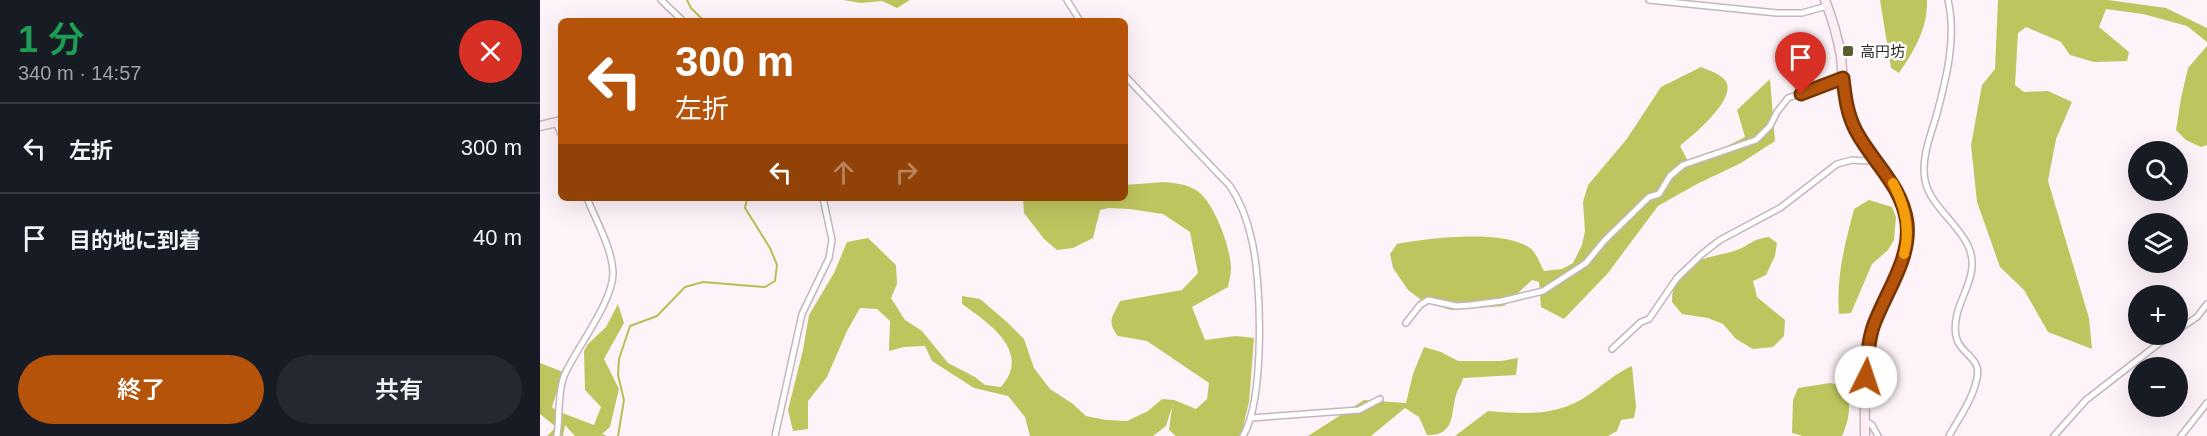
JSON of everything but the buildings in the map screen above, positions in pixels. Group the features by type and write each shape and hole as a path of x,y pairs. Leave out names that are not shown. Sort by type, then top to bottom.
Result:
{"main road":[{"path":"1836,1 1826,3 1839,48 1850,118 1874,158 1893,182 1901,200 1906,221 1907,239 1900,266 1877,317 1869,342 1865,436"},
{"path":"540,126 558,122"}],"street":[{"path":"661,0 680,18"},
{"path":"1067,0 1078,18"},
{"path":"1649,0 1777,13 1802,13 1826,3"},
{"path":"1948,0 1951,28 1947,71 1925,154 1925,180 1930,195 1969,246 1973,260 1973,271 1960,301 1956,336 1960,347 1978,367 1977,378 1969,399 1949,436"},
{"path":"1406,323 1420,305 1428,300 1456,306 1471,305 1544,290 1586,262 1649,197 1659,194 1670,176 1683,165 1752,142 1770,126 1788,98 1843,78"},
{"path":"1128,79 1230,186 1237,196 1252,239 1259,312 1258,364 1251,418 1243,436"},
{"path":"1612,349 1641,322 1649,319 1677,278 1720,240 1780,208 1837,164 1874,158"},
{"path":"557,436 563,378 598,314 613,279 609,253 588,201"},
{"path":"775,436 802,314 829,258 832,240 824,201"},
{"path":"2188,323 2197,317 2207,304"},
{"path":"2054,436 2086,400 2157,345"},
{"path":"1251,418 1359,410 1380,399"},
{"path":"2181,436 2207,403"},
{"path":"1865,421 1872,425 1878,436"}],"green space":[{"path":"843,0 910,0 897,8 882,1 861,3"},
{"path":"1880,0 1927,0 1923,30 1899,73 1891,68"},
{"path":"1998,0 2108,0 2166,8 2207,28 2207,42 2187,26 2143,14 2106,9 2099,27 2129,52 2127,61 2094,62 2070,55 2061,42 2026,27 2018,33 2015,85 2024,92 2048,91 2072,102 2056,139 2048,181 2089,318 2092,349 2048,332 2024,290 2000,267 1977,202 1971,145 1982,85 1995,69"},
{"path":"2207,46 2207,145 2201,147 2186,140 2176,130 2188,68"},
{"path":"1701,67 1723,78 1727,85 1726,94 1714,115 1680,146 1690,165 1745,137 1737,110 1770,79 1775,141 1741,163 1658,206 1608,273 1564,319 1541,307 1539,282 1532,280 1504,306 1451,310 1424,302 1408,290 1393,268 1390,254 1397,244 1427,239 1484,237 1518,242 1530,248 1544,271 1562,269 1573,263 1582,245 1585,231 1583,202 1588,185 1626,140 1661,87"},
{"path":"1164,182 1188,186 1203,196 1215,214 1225,238 1230,260 1228,287 1192,307 1205,340 1236,336 1254,338 1249,402 1241,436 1176,436 1169,430 1172,407 1166,426 1153,436 1030,436 1025,417 1008,396 974,388 932,361 925,346 904,347 889,351 890,321 877,309 860,308 847,331 827,377 808,401 808,429 793,431 788,410 809,315 834,273 847,242 868,238 896,265 897,284 891,298 905,320 922,331 948,363 985,385 1001,387 1009,374 1012,362 1009,350 994,329 962,304 962,296 980,299 1007,322 1024,339 1034,368 1050,389 1073,404 1086,416 1127,421 1148,411 1162,399 1174,400 1196,409 1207,399 1209,383 1147,341 1118,336 1112,326 1113,315 1120,301 1182,290 1198,273 1190,232 1163,214 1109,208 1100,210 1093,238 1073,248 1057,250 1044,239 1024,213 1023,201 1128,201 1128,185"},
{"path":"1869,200 1892,207 1896,217 1894,240 1888,250 1872,264 1851,313 1839,314 1840,273 1854,209"},
{"path":"1769,237 1777,243 1775,256 1766,275 1753,281 1757,297 1785,320 1784,336 1773,347 1753,349 1736,339 1723,324 1708,318 1682,314 1672,302 1677,277 1690,264 1734,251 1758,239"},
{"path":"618,304 624,323 604,359 619,389 610,427 602,434 607,436 575,436 565,425 563,436 547,436 556,427 540,414 540,363 563,372 552,407 594,425 601,407 585,390 584,351 606,327"},
{"path":"1424,347 1441,352 1458,361 1501,361 1518,358 1516,375 1463,378 1457,392 1451,421 1448,427 1437,434 1427,435 1419,417 1405,408 1371,436 1308,436 1364,400 1406,403 1413,374"},
{"path":"1632,366 1636,407 1634,418 1621,420 1617,431 1608,436 1455,436 1488,411 1528,413 1565,407 1590,394 1615,375"},
{"path":"1830,383 1846,386 1848,393 1849,411 1842,436 1803,436 1792,433 1793,400 1798,388"}],"waterway":[{"path":"687,0 701,18"},
{"path":"618,436 624,400 618,375 619,359 630,326 657,316 685,287 703,282 765,287 775,281 777,265 770,248 745,208 746,201"}],"slow traffic":[{"path":"1893,183 1904,209 1906,221 1907,239 1904,254"}],"place":[{"name":"高円坊","path":"1848,51"}],"route":[{"path":"1801,94 1843,78 1850,118 1863,142 1893,182 1904,209 1907,231 1906,246 1900,266 1872,329 1866,377"}]}
